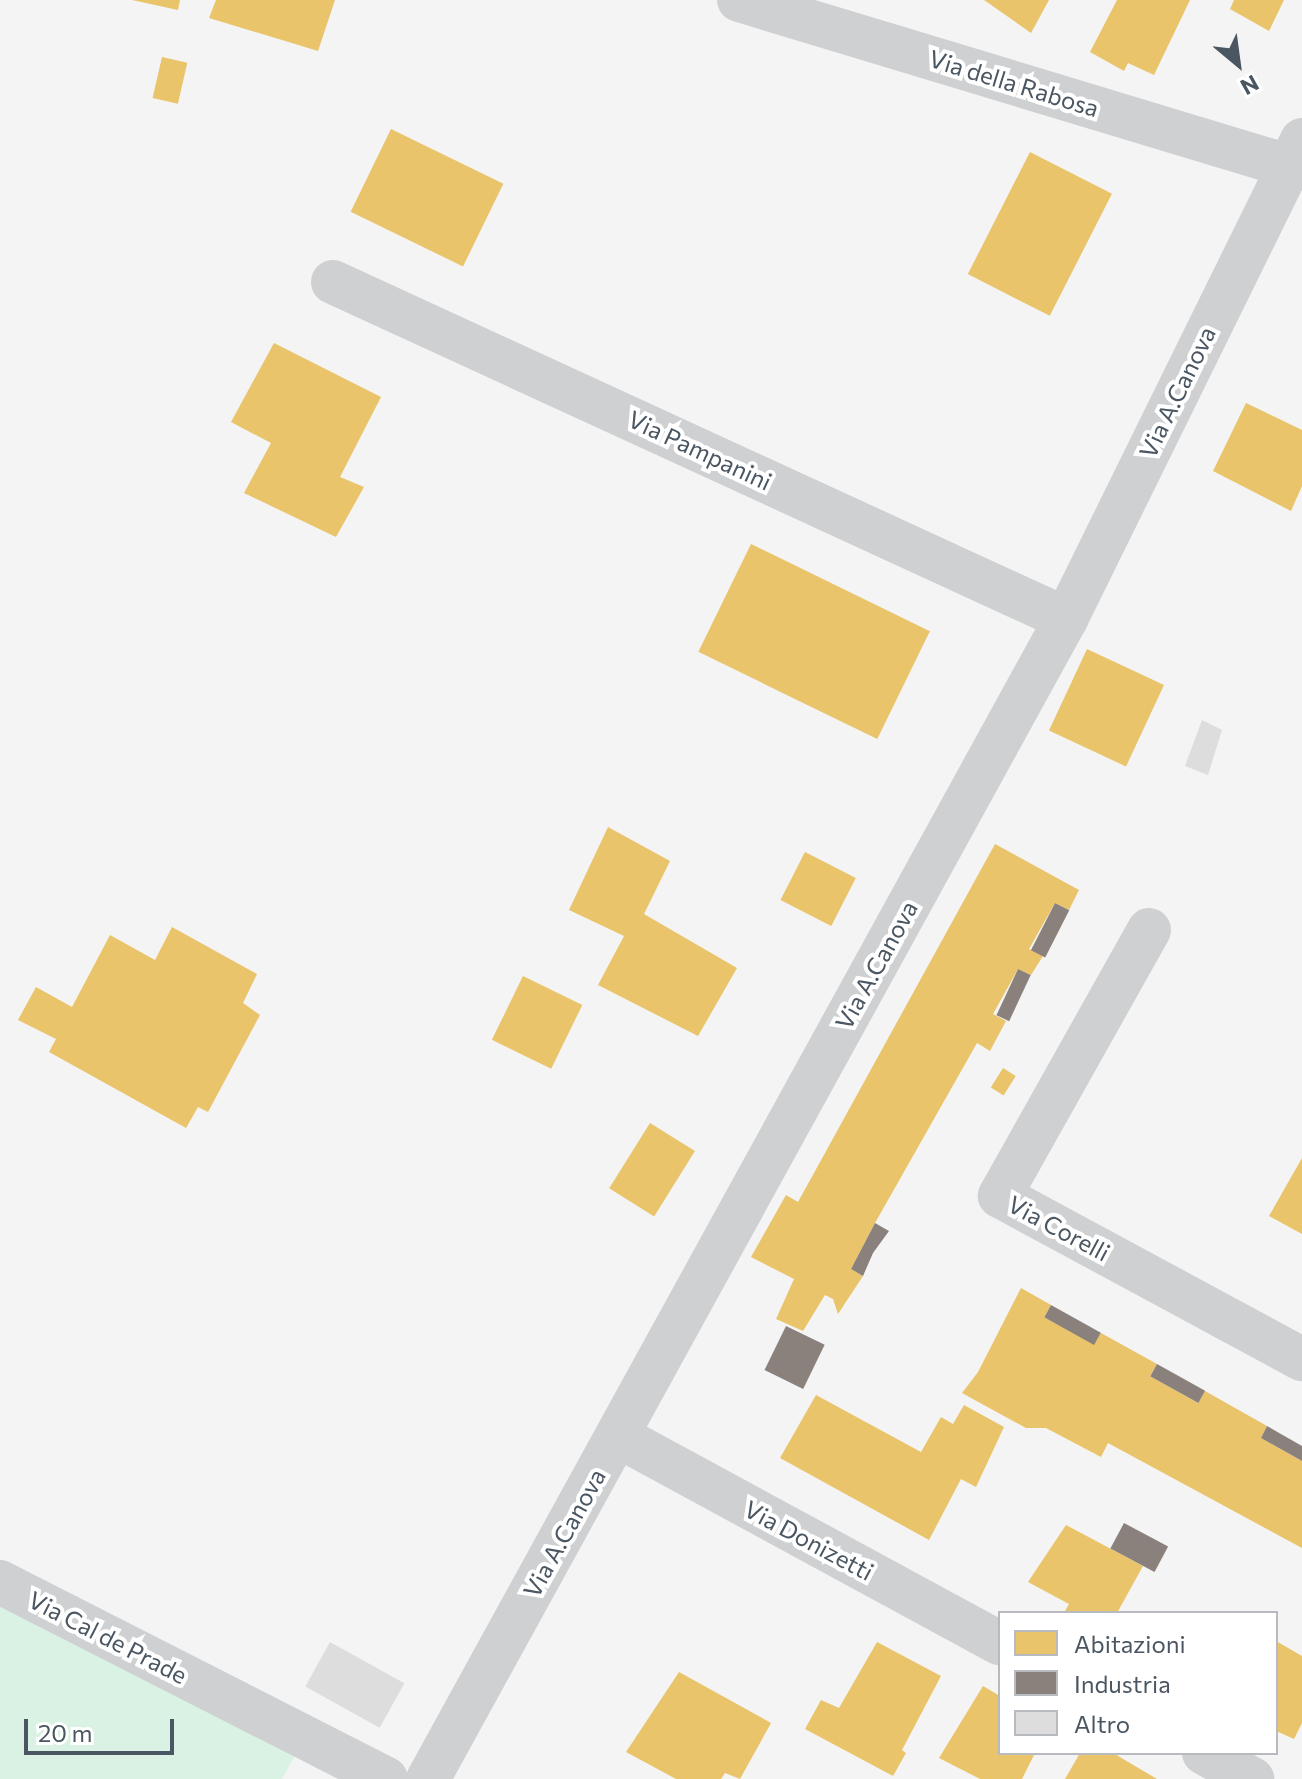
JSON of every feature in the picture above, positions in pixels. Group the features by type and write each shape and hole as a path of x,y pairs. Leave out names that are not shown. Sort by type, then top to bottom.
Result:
{"street":[{"name":"Via della Rabosa","path":"739,0 1295,153"},
{"name":"Via A.Canova","path":"428,1779 1066,619 1295,153"},
{"name":"Via Pampanini","path":"333,282 1066,619"},
{"name":"Via Corelli","path":"1149,930 1000,1196 1302,1359"},
{"name":"Via Donizetti","path":"618,1436 998,1642"},
{"name":"Via Cal de Prade","path":"0,1582 386,1779"},
{"path":"1208,1755 1252,1779"}],"green space":[{"path":"0,1600 298,1750 282,1779 0,1779"}],"building: Abitazioni":[{"path":"132,0 180,0 178,10"},
{"path":"216,0 335,0 318,51 209,18"},
{"path":"984,0 1049,0 1031,33"},
{"path":"1117,0 1190,0 1154,75 1128,63 1124,71 1090,52"},
{"path":"1234,0 1284,0 1269,31 1230,9"},
{"path":"162,57 187,63 178,104 153,98"},
{"path":"391,129 503,184 463,266 351,212"},
{"path":"1030,152 1112,194 1050,316 968,274"},
{"path":"274,343 381,397 340,477 364,487 336,537 244,493 271,443 231,422"},
{"path":"1246,403 1302,430 1302,486 1291,511 1213,471"},
{"path":"751,544 930,631 877,739 698,652"},
{"path":"1087,649 1164,685 1126,766 1049,731"},
{"path":"608,827 670,861 644,914 737,968 698,1036 598,985 624,936 569,910"},
{"path":"995,844 1079,890 1069,910 1055,903 1029,949 1043,956 1031,975 1018,969 993,1014 1006,1021 990,1051 977,1043 875,1223 851,1269 863,1276 838,1314 833,1299 825,1295 803,1331 776,1319 794,1279 751,1257 786,1195 798,1202"},
{"path":"805,852 856,878 831,926 780,900"},
{"path":"172,927 257,974 243,1003 260,1015 208,1112 198,1107 186,1128 49,1052 56,1039 18,1020 36,987 72,1007 110,935 155,960"},
{"path":"523,976 582,1005 551,1069 492,1040"},
{"path":"1003,1068 1016,1076 1004,1095 991,1088"},
{"path":"650,1123 695,1151 654,1216 609,1188"},
{"path":"1302,1158 1302,1234 1269,1216"},
{"path":"1021,1288 1051,1305 1044,1317 1094,1344 1101,1333 1157,1364 1150,1376 1198,1403 1205,1391 1267,1426 1261,1438 1302,1461 1302,1548 1108,1443 1101,1457 1046,1428 1026,1428 962,1393 978,1372"},
{"path":"816,1395 921,1452 941,1417 953,1424 964,1405 1004,1427 976,1487 961,1479 929,1540 780,1458"},
{"path":"1066,1525 1143,1566 1118,1611 1065,1611 1069,1604 1028,1582"},
{"path":"877,1642 941,1676 902,1750 906,1753 893,1776 805,1729 821,1700 839,1708"},
{"path":"1278,1642 1302,1656 1302,1723 1294,1739 1278,1732"},
{"path":"679,1672 771,1723 740,1779 725,1773 721,1779 676,1779 626,1752"},
{"path":"983,1686 998,1695 998,1755 1034,1755 1022,1779 980,1779 939,1758"},
{"path":"1079,1755 1116,1755 1157,1779 1065,1779"}],"building: Industria":[{"path":"1055,903 1069,910 1045,957 1031,950"},
{"path":"1018,969 1031,975 1009,1021 996,1015"},
{"path":"875,1223 889,1231 873,1253 863,1276 851,1269"},
{"path":"1051,1305 1101,1333 1094,1345 1044,1317"},
{"path":"786,1326 825,1345 803,1389 765,1370"},
{"path":"1157,1364 1205,1391 1198,1403 1150,1376"},
{"path":"1267,1426 1302,1446 1302,1461 1261,1438"},
{"path":"1124,1523 1168,1546 1155,1572 1110,1549"}],"building: Altro":[{"path":"1202,720 1222,730 1208,775 1185,766"},
{"path":"330,1642 404,1683 380,1728 305,1687"}]}
